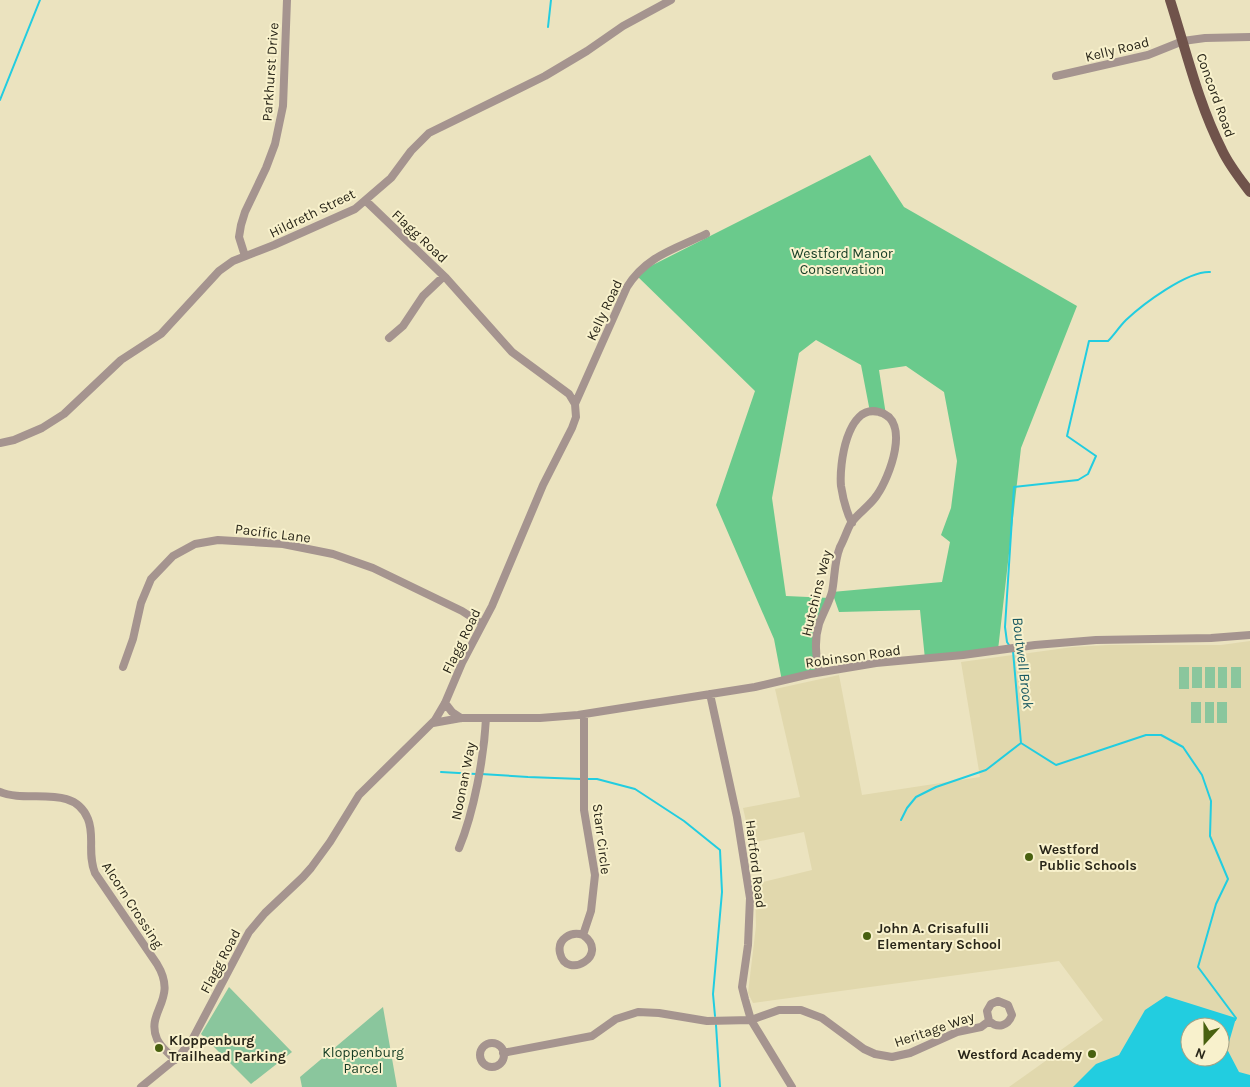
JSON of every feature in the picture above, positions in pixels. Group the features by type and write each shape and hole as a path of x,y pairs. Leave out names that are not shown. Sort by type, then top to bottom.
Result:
{"main road":[{"name":"Concord Road","path":"1170,0 1205,110 1222,151 1250,192"}],"street":[{"name":"Parkhurst Drive","path":"245,256 239,237 241,225 247,206 269,160 280,122 284,88 287,0"},
{"name":"Hildreth Street","path":"0,443 14,440 42,428 64,414 121,360 161,334 219,271 233,261 338,217 366,201 391,178 411,151 429,134 545,76 587,51 623,26 670,0"},
{"name":"Kelly Road","path":"1056,76 1148,55 1183,41 1205,38 1250,37"},
{"name":"Flagg Road","path":"141,1087 176,1060 192,1040 249,932 265,913 307,872 330,842 359,795 433,723 445,703 462,663 504,580 543,485 572,428 577,411 575,404 568,394 508,348 444,276 366,201"},
{"name":"Kelly Road","path":"575,404 635,274 643,266 671,249 706,234"},
{"path":"389,338 403,326 423,296 444,276"},
{"name":"Hutchins Way","path":"819,672 816,650 818,629 832,592 838,554 852,522 877,496 888,475 894,454 896,434 894,425 890,418 878,412 870,412 858,417 843,453 841,467 842,487 845,505 852,522"},
{"name":"Pacific Lane","path":"123,667 134,639 141,603 151,580 173,556 194,544 218,540 284,544 333,554 374,568 462,611 482,624"},
{"name":"Robinson Road","path":"433,723 461,718 557,718 755,687 819,672 876,663 933,659 1065,642 1211,638 1250,635"},
{"name":"Hartford Road","path":"710,694 736,810 749,889 749,928 742,987 751,1020 792,1087"},
{"path":"445,703 452,712 461,718"},
{"name":"Starr Circle","path":"583,935 591,911 595,875 584,810 584,714"},
{"name":"Noonan Way","path":"459,848 466,830 478,774 486,718"},
{"name":"Alcorn Crossing","path":"0,792 11,795 65,798 77,804 85,812 90,824 90,856 96,873 164,978 165,991 155,1021 155,1033 160,1045 176,1060"},
{"path":"573,934 583,935 591,945 591,955 582,964 568,964 560,954 562,941 567,936 573,934"},
{"name":"Heritage Way","path":"503,1054 592,1036 616,1020 638,1012 659,1013 707,1021 751,1020 779,1010 801,1010 822,1018 864,1049 875,1054 892,1057 910,1053 957,1032 981,1027 989,1022"}],"shaded area":[{"name":"Westford Public Schools","path":"1250,641 1250,1087 1009,1087 1103,1020 1059,961 753,1003 748,993 756,926 755,884 812,870 804,832 751,843 743,808 800,797 775,689 839,675 862,795 980,777 961,662 1073,647 1109,645 1221,645"}],"green space":[{"name":"Westford Manor Conservation","path":"870,155 904,207 1077,306 1021,448 998,650 925,659 920,610 839,612 832,592 942,582 950,542 941,535 951,508 957,461 944,392 906,366 879,370 886,415 870,412 861,365 816,340 799,353 772,498 786,596 830,598 816,640 819,672 782,681 774,639 716,505 755,391 635,274"},
{"path":"1179,667 1189,667 1189,689 1179,689"},
{"path":"1192,667 1202,667 1202,688 1192,688"},
{"path":"1205,667 1215,667 1215,688 1205,688"},
{"path":"1218,667 1227,667 1227,688 1218,688"},
{"path":"1231,667 1241,667 1241,688 1231,688"},
{"path":"1191,702 1201,702 1201,723 1191,723"},
{"path":"1205,702 1214,702 1214,723 1205,723"},
{"path":"1217,702 1227,702 1227,723 1217,723"},
{"path":"229,987 292,1052 251,1084 201,1034"},
{"name":"Kloppenburg Parcel","path":"383,1007 397,1087 302,1087 300,1077"}],"water":[{"path":"1166,996 1236,1018 1230,1039 1230,1017 1180,1017 1180,1067 1230,1067 1230,1055 1239,1072 1250,1075 1250,1087 1073,1087 1096,1064 1119,1055 1145,1010"}],"waterway":[{"path":"0,100 40,0"},
{"path":"548,27 551,0"},
{"name":"Boutwell Brook","path":"1009,645 1005,627 1014,487 1078,480 1088,474 1096,456 1067,436 1089,341 1108,341 1126,320 1154,298 1190,277 1210,272"},
{"name":"Boutwell Brook","path":"1013,651 1021,743 1056,765 1146,735 1161,735 1183,747 1202,775 1211,801 1210,836 1228,879 1216,904 1198,967 1236,1018 1235,1020"},
{"path":"901,820 907,808 916,797 936,787 986,770 1021,743"},
{"path":"441,772 476,774"},
{"path":"481,774 581,779"},
{"path":"586,779 597,779 635,789 684,821 720,850 722,892 713,994 715,1016"},
{"path":"716,1025 720,1087"}],"place":[{"name":"Westford Public Schools","path":"1029,857"},
{"name":"John A. Crisafulli Elementary School","path":"867,936"},
{"name":"Kloppenburg Trailhead Parking","path":"159,1048"},
{"name":"Westford Academy","path":"1092,1054"}]}
